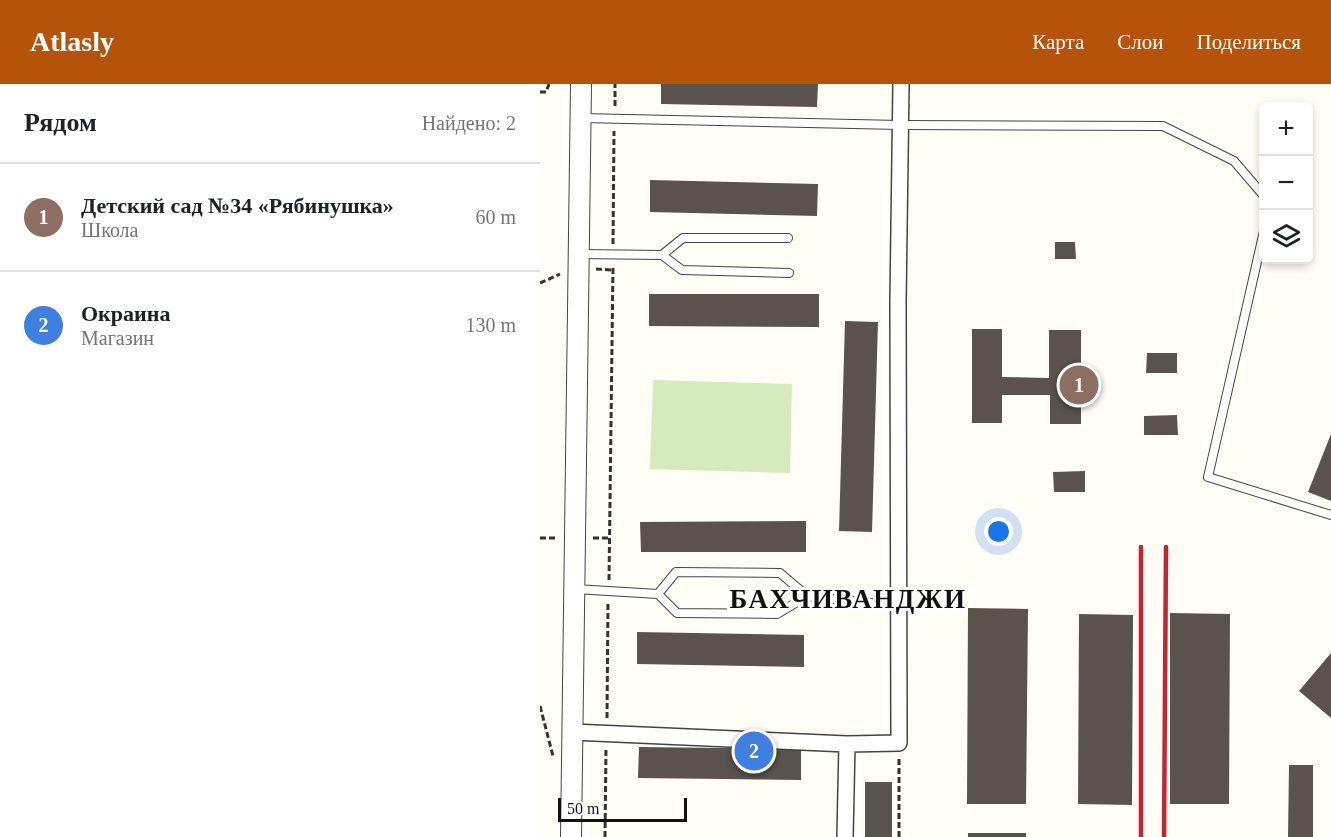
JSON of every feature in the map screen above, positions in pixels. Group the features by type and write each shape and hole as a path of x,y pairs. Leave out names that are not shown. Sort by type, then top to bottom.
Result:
{"street":[{"path":"572,837 581,84"},
{"path":"572,732 847,744 899,743 901,84"},
{"path":"845,837 847,744"}],"lane":[{"path":"580,118 900,125 1162,126 1234,161 1259,191"},
{"path":"662,255 683,238 788,238"},
{"path":"1259,249 1208,477 1331,515"},
{"path":"580,254 662,255 682,270 789,273"},
{"path":"658,594 676,572 780,573 807,596 898,606"},
{"path":"575,589 658,594 677,613 777,614 807,596"}],"path":[{"path":"540,92 546,92 549,84"},
{"path":"605,837 615,84"},
{"path":"898,837 899,743"}],"green space":[{"path":"653,380 792,384 790,473 650,469"}],"building":[{"path":"661,84 818,84 817,107 661,104"},
{"path":"650,180 818,184 817,216 650,212"},
{"path":"1055,242 1075,242 1076,259 1055,259"},
{"path":"649,294 819,294 819,327 649,326"},
{"path":"845,321 878,322 872,532 839,531"},
{"path":"972,329 1002,329 1002,377 1049,378 1049,330 1081,330 1081,424 1050,424 1050,395 1002,395 1002,423 972,423"},
{"path":"1147,353 1177,353 1177,373 1146,373"},
{"path":"1177,415 1178,435 1144,435 1144,416"},
{"path":"1331,434 1331,501 1308,492"},
{"path":"1085,471 1085,492 1054,492 1053,472"},
{"path":"806,521 806,552 641,552 640,522"},
{"path":"968,608 1028,609 1026,804 967,804"},
{"path":"1170,613 1230,614 1229,804 1170,804"},
{"path":"1079,614 1133,615 1132,805 1078,804"},
{"path":"637,632 804,635 804,667 637,664"},
{"path":"1331,653 1331,718 1299,691"},
{"path":"639,747 801,749 801,780 638,778"},
{"path":"1289,765 1313,765 1313,837 1288,837"},
{"path":"865,782 892,782 892,837 865,837"},
{"path":"968,833 1026,833 1026,837 968,837"}],"railway":[{"path":"1141,547 1141,837"},
{"path":"1164,837 1166,547"}],"place":[{"name":"Детский сад №34 «Рябинушка»","path":"1079,385"},
{"name":"Окраина","path":"754,751"}],"district":[{"name":"БАХЧИВАНДЖИ","path":"848,599"}]}
